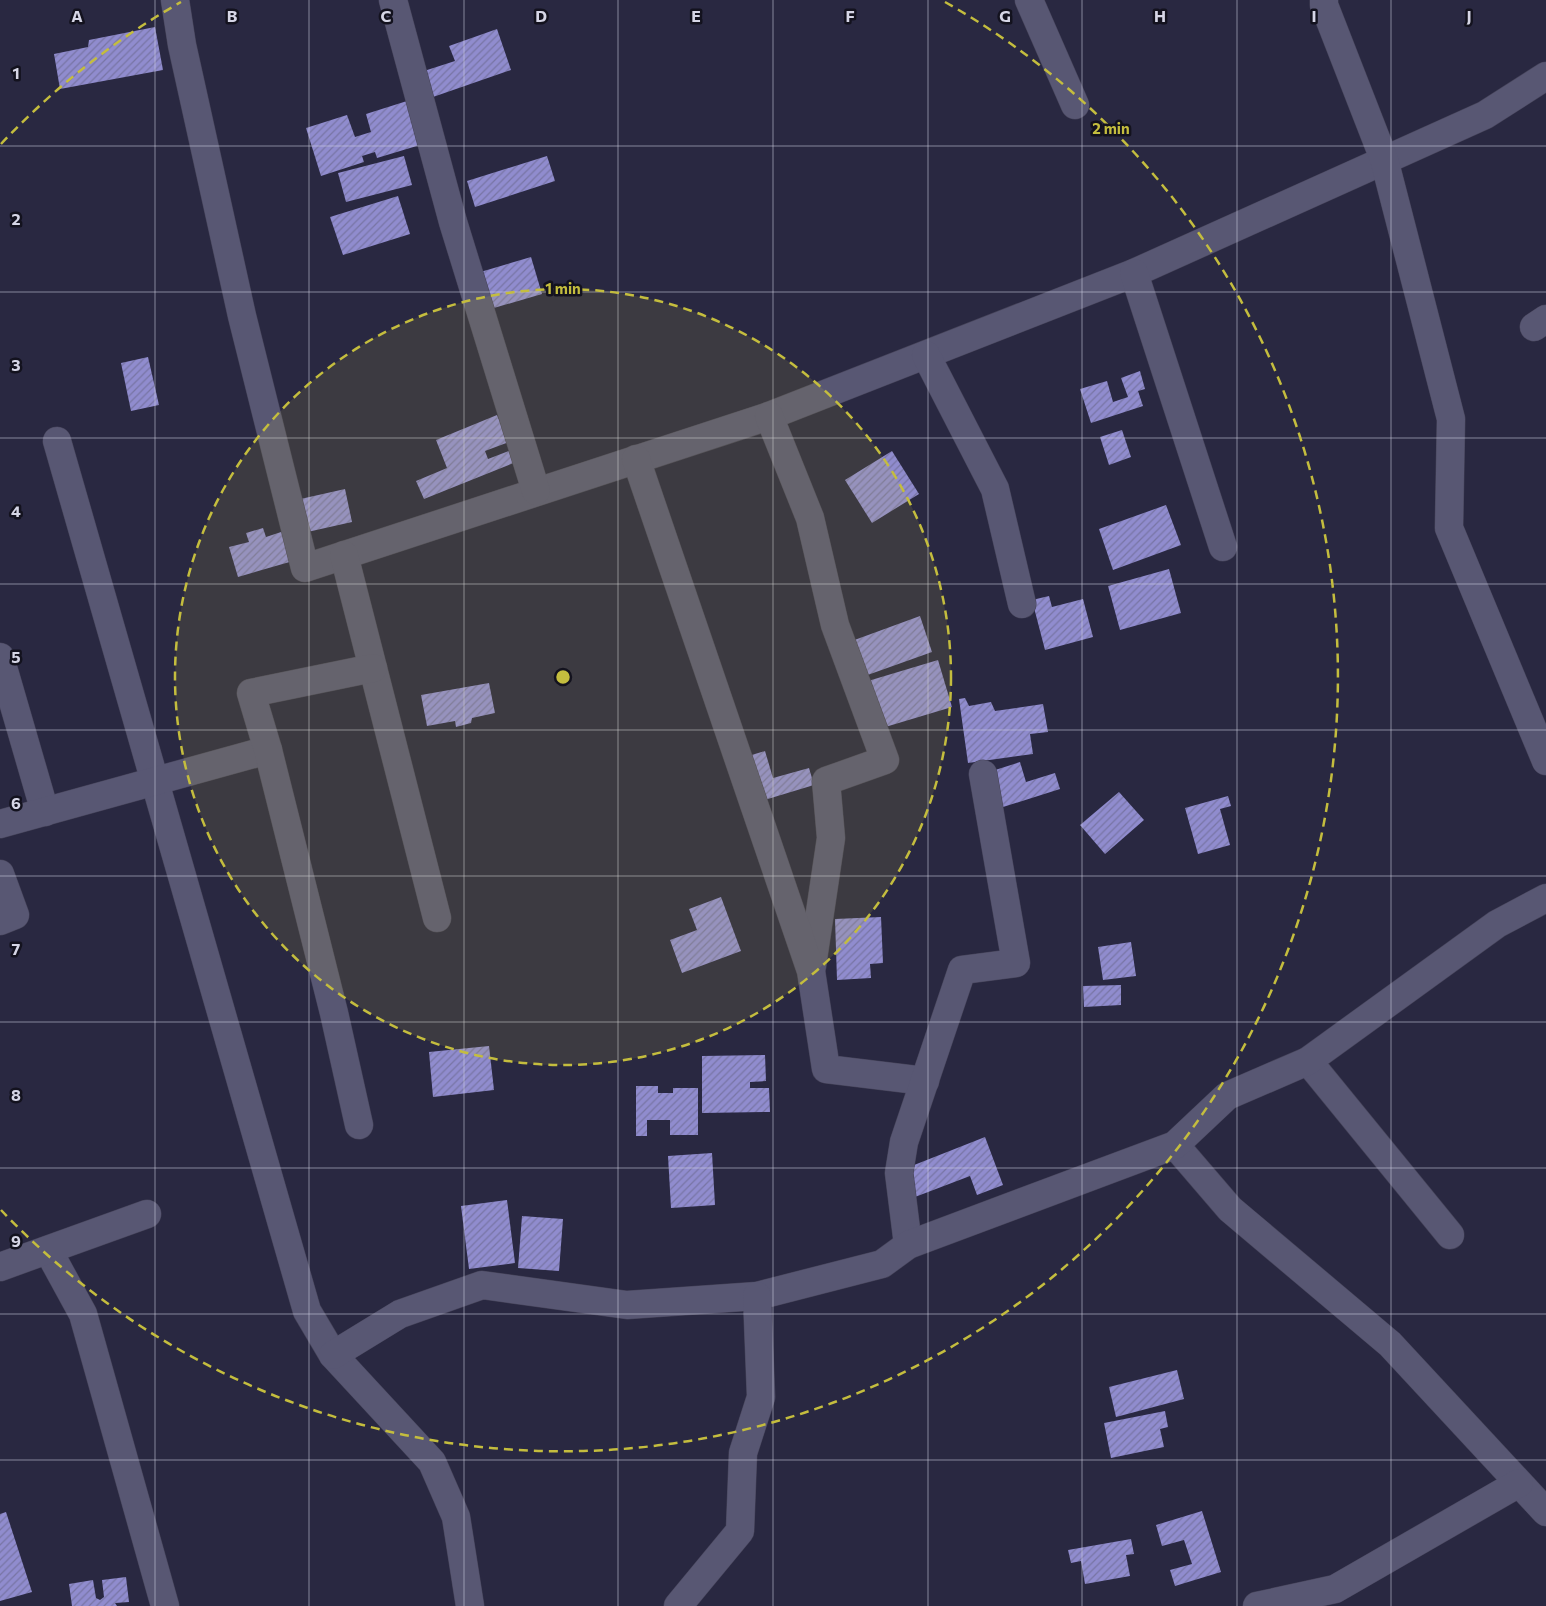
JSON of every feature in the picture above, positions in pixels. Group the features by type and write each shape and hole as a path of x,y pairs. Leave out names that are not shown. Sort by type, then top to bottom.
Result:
{"street":[{"path":"175,0 182,46 242,316 305,568 768,416 1134,273 1485,115 1546,76"},
{"path":"393,0 454,222 536,491"},
{"path":"1029,0 1075,105"},
{"path":"1324,0 1324,5 1384,159 1452,419 1448,528 1546,761"},
{"path":"1134,273 1223,547"},
{"path":"926,355 995,489 1022,604"},
{"path":"768,416 810,518 835,625 885,760 826,780 831,838 812,971"},
{"path":"57,441 307,1311 333,1355 432,1462 456,1517 470,1606"},
{"path":"636,459 812,971 826,1069 925,1080"},
{"path":"344,555 437,918"},
{"path":"0,656 45,812"},
{"path":"359,1125 334,1012 268,750 250,693 373,668"},
{"path":"0,824 268,750"},
{"path":"908,1245 899,1173 904,1142 962,970 1016,964 982,774"},
{"path":"0,874 15,915 0,921"},
{"path":"333,1355 400,1314 482,1285 627,1305 757,1296 882,1264 908,1245 1175,1145 1227,1096 1308,1061 1497,924 1546,898"},
{"path":"1308,1061 1450,1235"},
{"path":"1175,1145 1230,1209 1390,1344 1546,1512"},
{"path":"0,1268 147,1214"},
{"path":"48,1250 83,1314 165,1606"},
{"path":"678,1606 740,1531 743,1453 761,1397 757,1296"},
{"path":"1257,1606 1336,1598 1519,1483"}],"building":[{"path":"155,27 163,70 60,89 54,54 88,47 89,40"},
{"path":"497,29 511,70 433,97 424,71 455,61 449,46"},
{"path":"407,101 420,145 377,158 375,152 362,156 364,162 321,176 306,128 347,115 355,137 371,132 366,114"},
{"path":"404,156 412,185 346,202 338,173"},
{"path":"547,156 555,181 475,207 467,181"},
{"path":"398,196 410,234 343,255 330,217"},
{"path":"531,257 542,294 487,310 477,273"},
{"path":"148,357 159,405 131,411 121,363"},
{"path":"1140,371 1145,389 1138,391 1143,406 1091,423 1080,389 1107,381 1113,402 1128,397 1121,378"},
{"path":"497,415 509,442 485,451 488,459 511,450 516,462 424,499 416,481 447,468 436,440"},
{"path":"1122,430 1131,457 1109,465 1100,437"},
{"path":"892,451 919,494 872,523 845,480"},
{"path":"345,489 352,522 303,533 296,500"},
{"path":"1166,505 1181,545 1113,570 1099,529"},
{"path":"263,528 266,537 284,531 293,561 238,577 229,547 249,542 246,533"},
{"path":"1169,569 1181,613 1120,630 1108,586"},
{"path":"1049,596 1052,607 1083,599 1093,637 1045,650 1032,600"},
{"path":"920,616 932,652 862,677 849,642"},
{"path":"938,660 952,707 882,728 868,681"},
{"path":"489,683 495,713 472,718 471,723 456,727 455,721 427,726 421,695"},
{"path":"965,698 969,706 991,702 995,711 1043,704 1048,732 1030,734 1033,754 968,763 959,699"},
{"path":"765,751 773,778 809,768 814,785 758,802 745,757"},
{"path":"1020,762 1026,782 1055,773 1060,789 1003,807 992,771"},
{"path":"1119,792 1144,820 1105,854 1080,825"},
{"path":"1228,796 1231,806 1220,809 1230,845 1198,854 1185,808"},
{"path":"721,897 741,951 682,973 670,940 697,930 689,909"},
{"path":"881,917 883,963 870,964 871,978 837,980 835,919"},
{"path":"1131,942 1136,976 1103,980 1098,947"},
{"path":"1121,985 1121,1005 1084,1007 1083,986"},
{"path":"489,1046 494,1090 433,1097 429,1052"},
{"path":"765,1055 766,1081 750,1082 750,1088 769,1088 770,1112 702,1113 702,1056"},
{"path":"636,1086 658,1086 658,1093 673,1093 673,1088 698,1088 698,1135 670,1135 670,1120 647,1120 647,1136 636,1136"},
{"path":"985,1137 1003,1185 977,1195 970,1176 915,1197 904,1169"},
{"path":"712,1153 715,1205 671,1208 668,1156"},
{"path":"507,1200 515,1263 469,1269 461,1206"},
{"path":"522,1216 563,1219 559,1271 518,1268"},
{"path":"1177,1370 1184,1399 1116,1417 1109,1387"},
{"path":"1165,1411 1168,1427 1160,1429 1164,1447 1111,1458 1104,1423"},
{"path":"1202,1511 1221,1572 1175,1586 1170,1570 1192,1564 1184,1540 1162,1546 1156,1525"},
{"path":"6,1512 32,1592 0,1601 0,1514"},
{"path":"1131,1539 1134,1554 1126,1555 1130,1576 1085,1584 1081,1561 1071,1563 1068,1550"},
{"path":"126,1577 129,1602 115,1603 117,1606 72,1606 69,1584 93,1580 96,1598 100,1600 104,1597 102,1580"}]}
